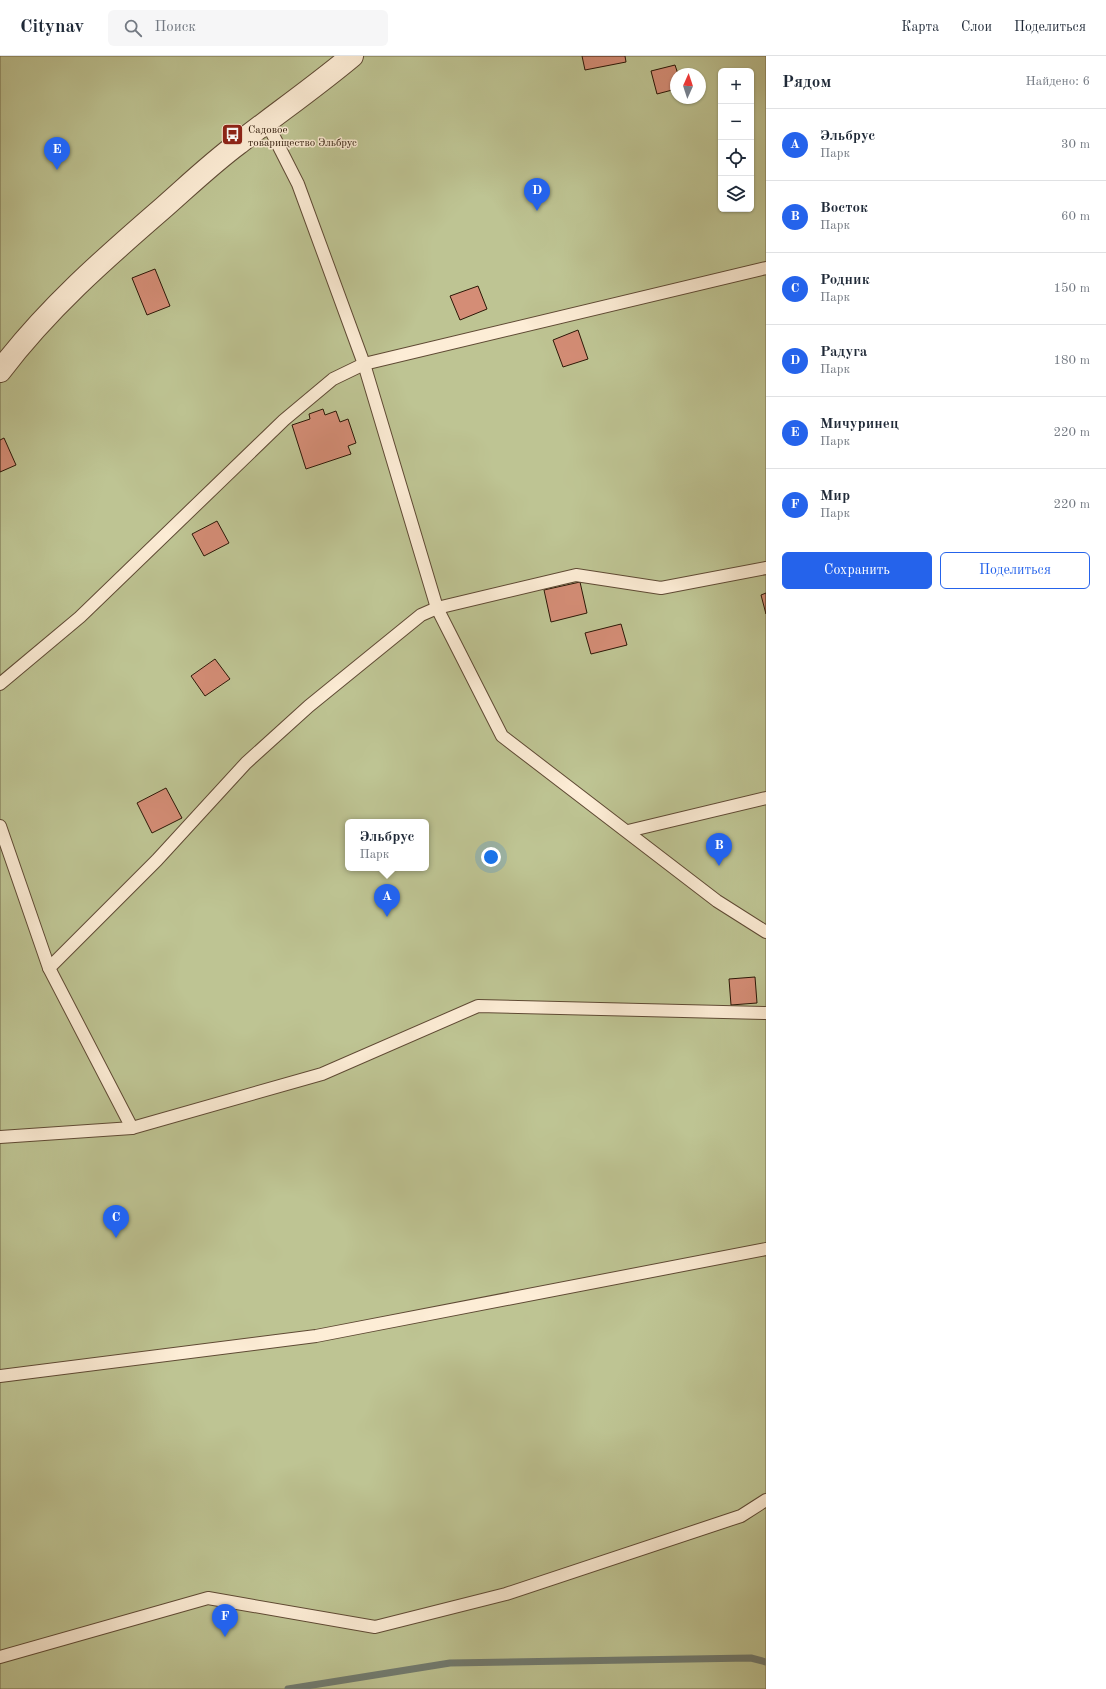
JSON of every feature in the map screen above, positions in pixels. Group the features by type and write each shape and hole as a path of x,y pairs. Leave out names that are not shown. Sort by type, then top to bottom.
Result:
{"street":[{"path":"0,371 22,342 60,301 137,230 238,143 267,123 352,56"}],"lane":[{"path":"267,123 298,184 364,364 437,608 502,736 628,831 717,901 766,932"},
{"path":"0,684 80,616 284,420 333,379 364,364 766,268"},
{"path":"49,968 157,860 246,763 309,706 421,615 437,608 576,575 661,588 766,568"},
{"path":"628,831 766,798"},
{"path":"0,826 49,968 132,1128"},
{"path":"0,1137 132,1128 322,1074 478,1006 766,1013"},
{"path":"0,1376 316,1336 766,1249"},
{"path":"0,1657 208,1598 376,1627 506,1594 741,1516 766,1500"}],"green space":[{"path":"0,56 766,56 766,1689 0,1689"}],"building":[{"path":"582,56 625,56 626,62 585,70"},
{"path":"675,65 676,68 670,68 670,91 657,94 651,71"},
{"path":"155,269 170,306 147,315 132,278"},
{"path":"478,286 487,309 460,320 450,296"},
{"path":"578,330 588,359 563,367 553,340"},
{"path":"323,409 325,415 336,411 340,422 348,419 356,443 348,446 351,454 306,469 292,425 310,419 309,414"},
{"path":"4,438 16,465 0,472 0,440"},
{"path":"217,521 229,543 204,556 192,534"},
{"path":"580,582 587,613 551,622 544,590"},
{"path":"766,593 766,614 761,595"},
{"path":"621,624 627,645 591,654 585,633"},
{"path":"215,659 230,679 205,696 191,676"},
{"path":"166,788 182,818 152,833 137,803"},
{"path":"755,977 757,1003 731,1005 729,979"}],"waterway":[{"path":"288,1689 450,1663 751,1658 766,1662"}],"place":[{"name":"Садовое товарищество Эльбрус","path":"232,135"},
{"name":"Мичуринец","path":"57,170"},
{"name":"Радуга","path":"537,211"},
{"name":"Восток","path":"719,866"},
{"name":"Эльбрус","path":"387,917"},
{"name":"Родник","path":"116,1238"},
{"name":"Мир","path":"225,1637"}]}
